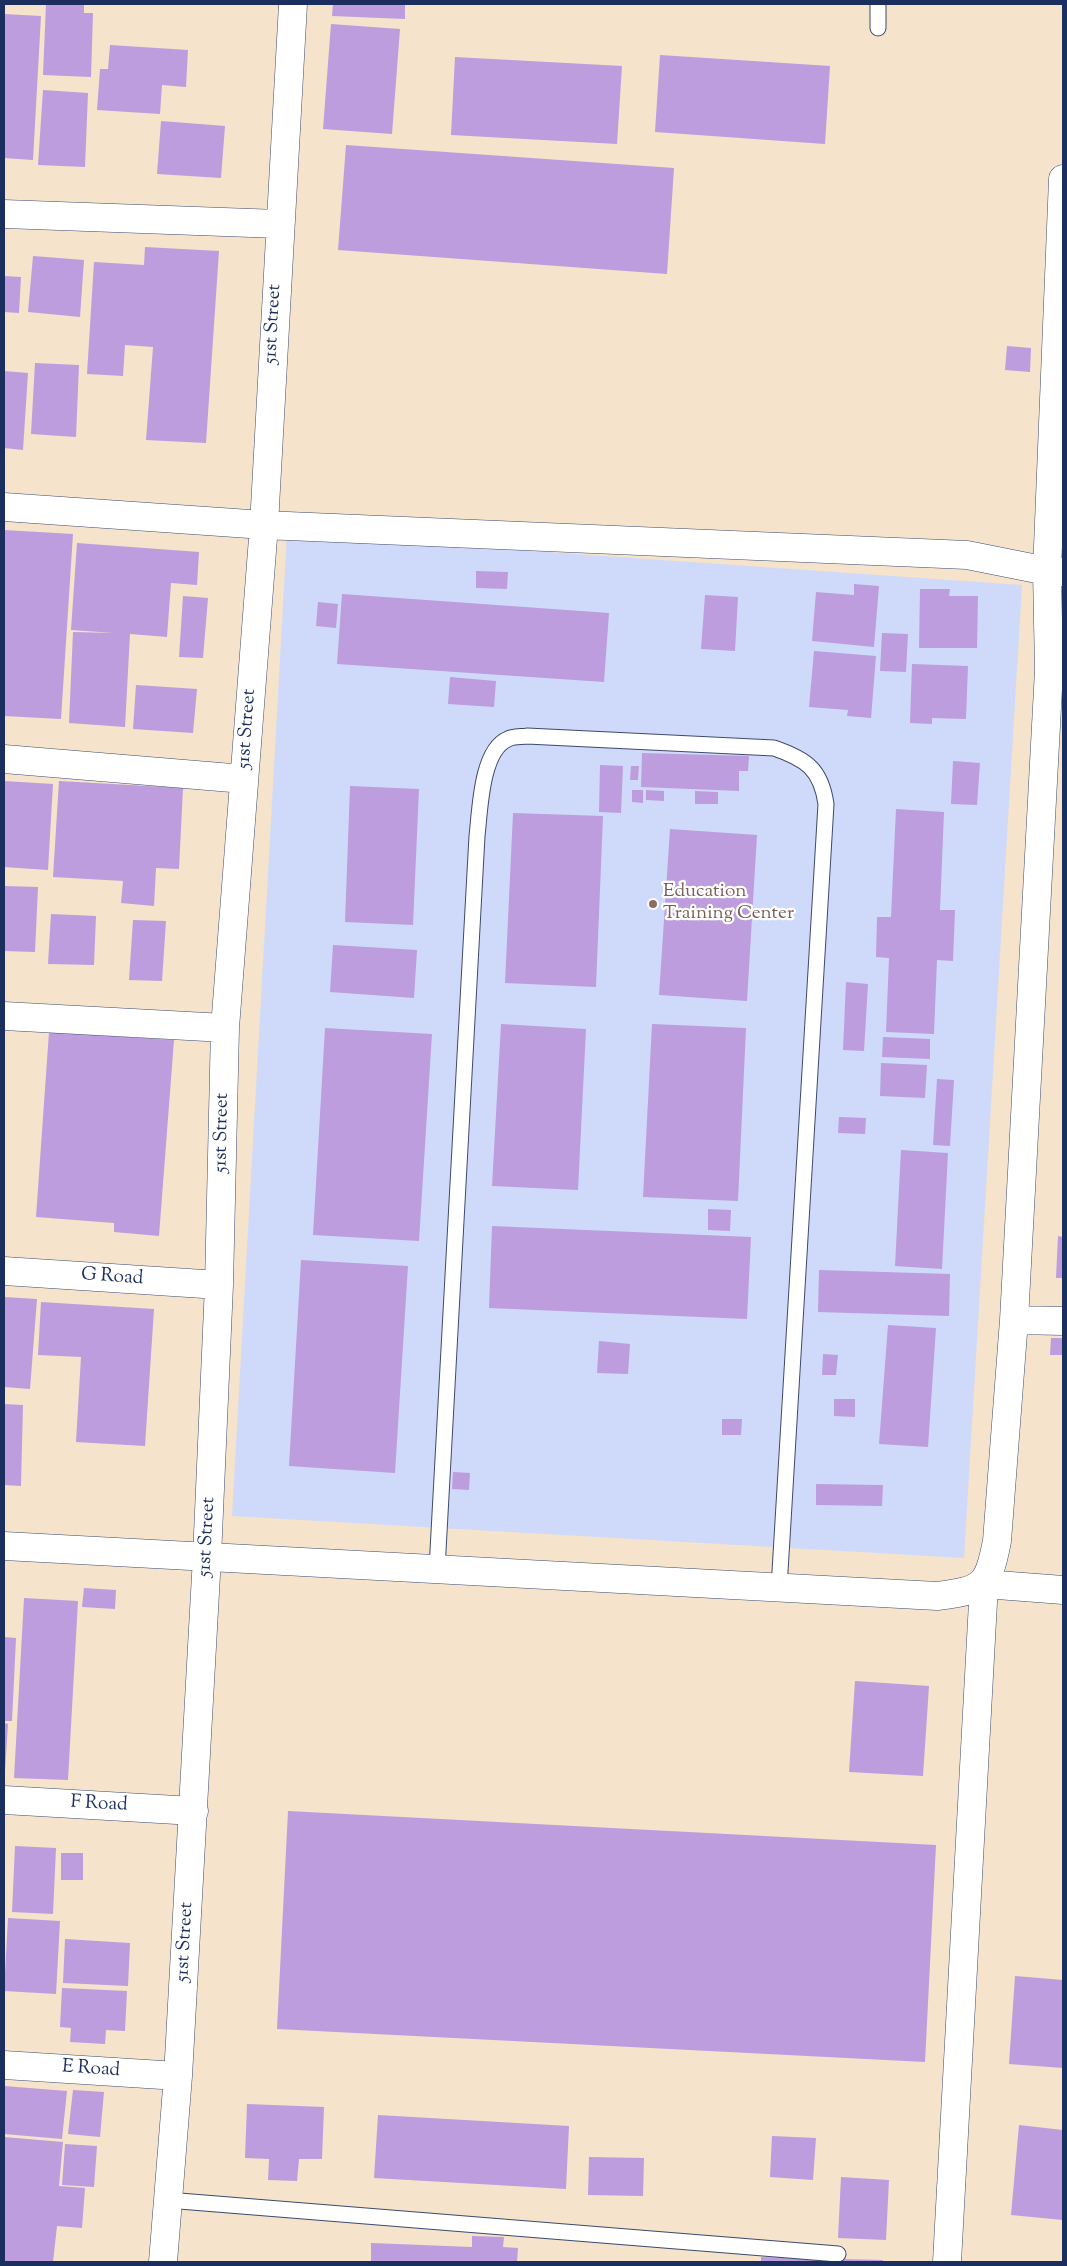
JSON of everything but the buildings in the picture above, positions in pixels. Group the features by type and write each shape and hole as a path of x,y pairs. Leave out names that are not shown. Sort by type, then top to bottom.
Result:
{"street":[{"name":"51st Street","path":"163,2262 178,2076 207,1557 219,1285 225,1028 264,525 279,224 293,4"},
{"path":"947,2262 984,1584 993,1564 997,1541 1014,1320 1055,571 1063,179"},
{"path":"4,214 279,224"},
{"path":"4,507 264,525 967,555 1055,571"},
{"path":"4,759 244,779"},
{"path":"4,1016 225,1028"},
{"name":"G Road","path":"4,1272 219,1285"},
{"path":"1014,1320 1063,1321"},
{"path":"4,1546 937,1596 968,1592 984,1584 1063,1590"},
{"name":"F Road","path":"4,1800 194,1811"},
{"name":"E Road","path":"4,2064 178,2076"}],"lane":[{"path":"878,4 878,28"},
{"path":"437,1568 476,846 486,770 494,751 508,739 527,736 774,748 795,755 813,770 823,785 826,804 780,1588"},
{"path":"167,2200 838,2254"}],"shaded area":[{"path":"287,534 1022,585 964,1558 232,1516"}],"place":[{"name":"Education Training Center","path":"653,904"}]}
